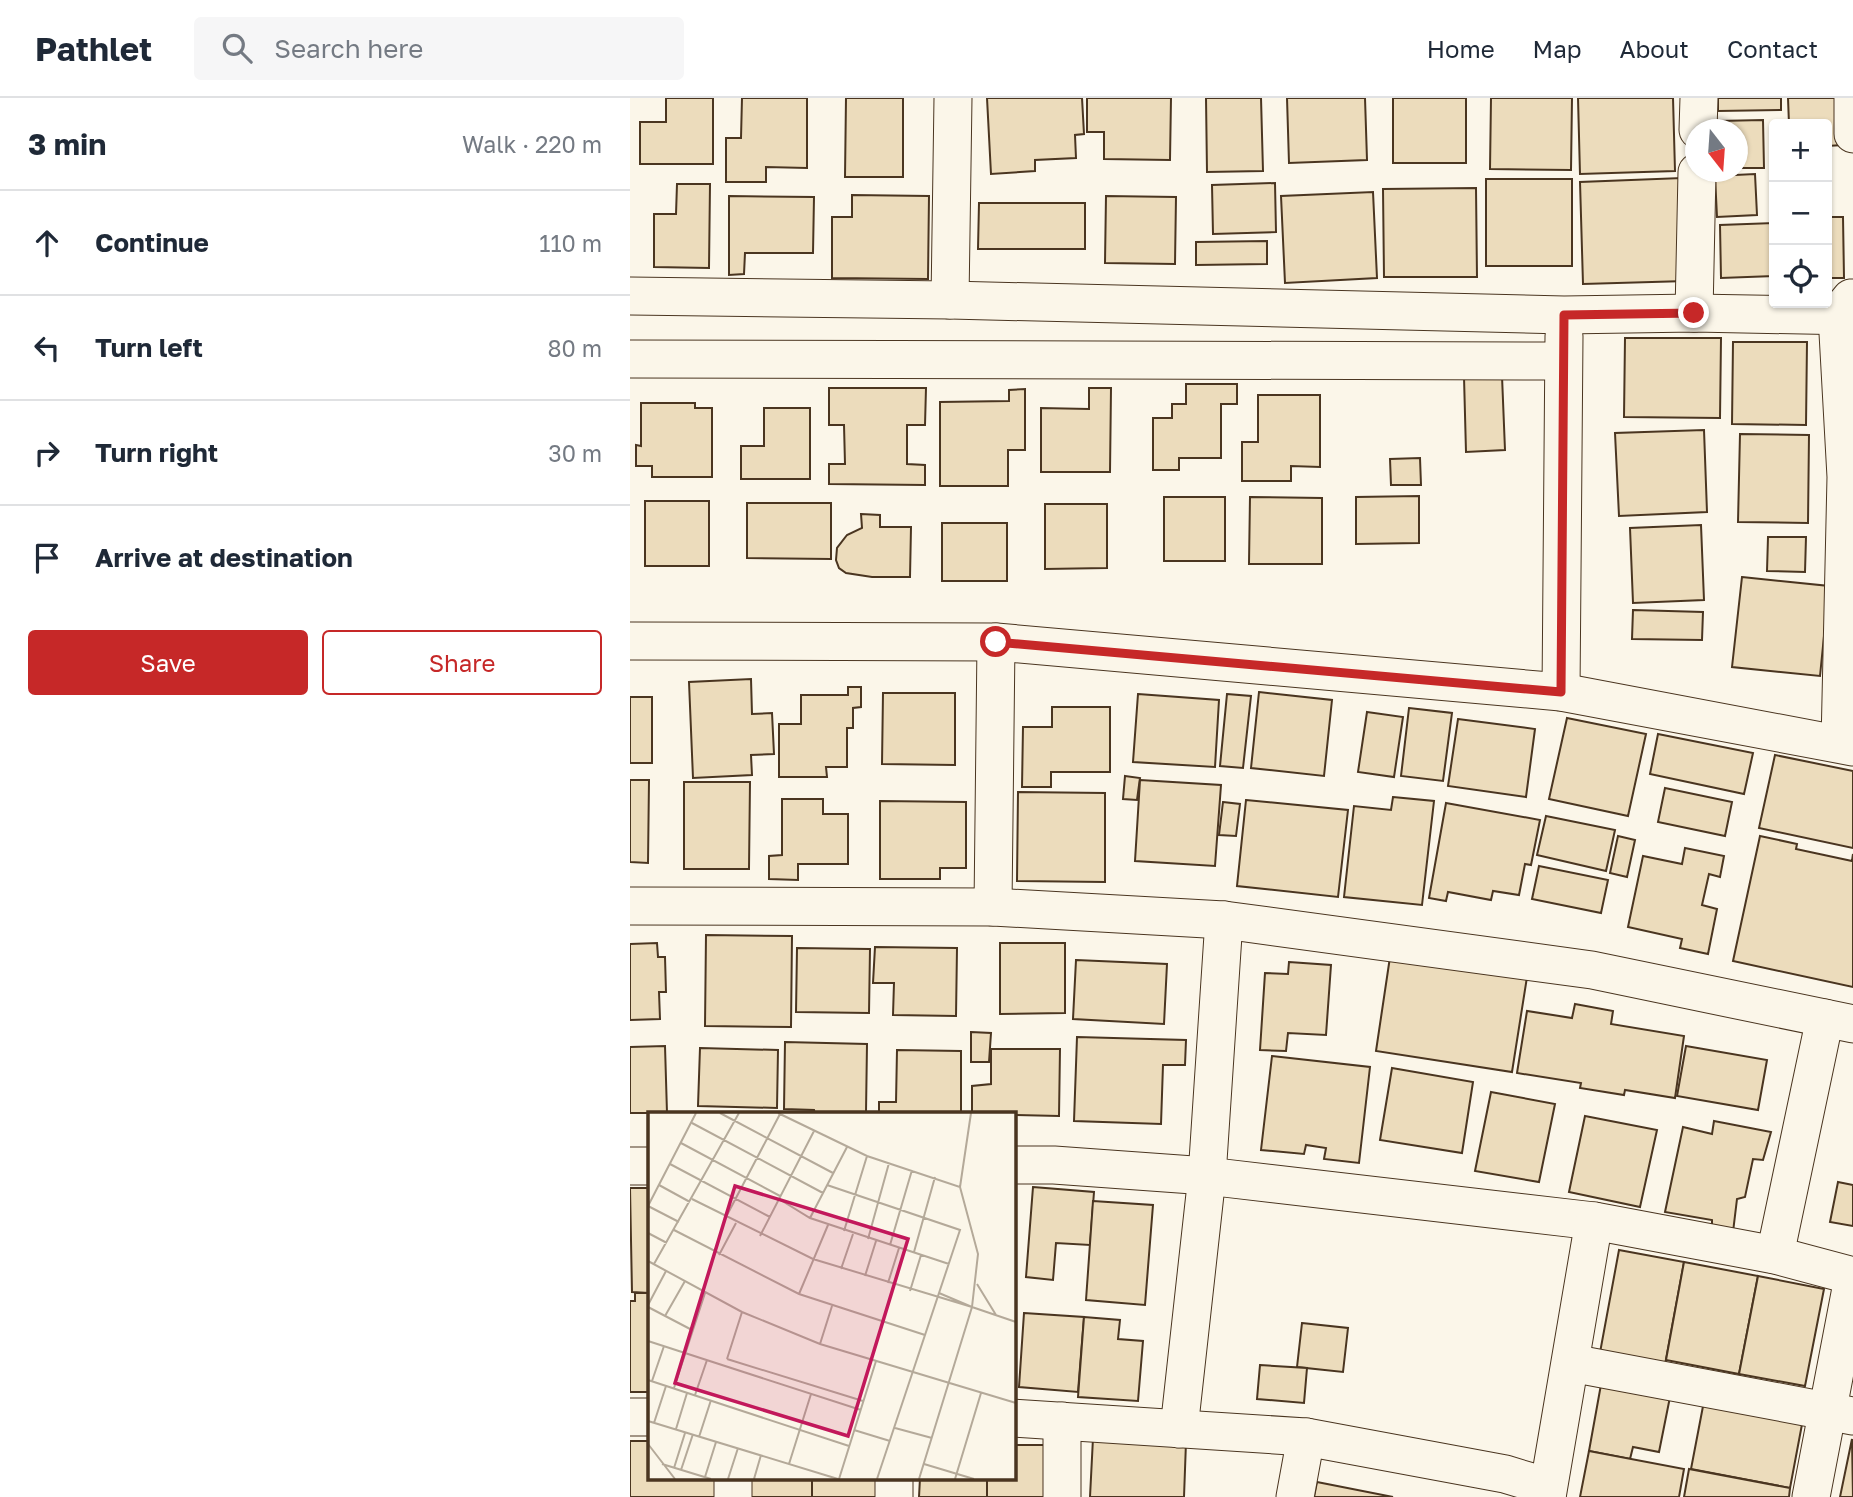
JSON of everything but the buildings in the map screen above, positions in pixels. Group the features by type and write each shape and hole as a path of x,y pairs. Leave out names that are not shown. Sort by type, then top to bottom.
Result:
{"street":[{"path":"950,300 953,98"},
{"path":"1698,119 1699,98"},
{"path":"1853,98 1853,134"},
{"path":"1694,313 1697,182"},
{"path":"630,296 950,300 1564,315 1848,309 1847,745 1561,692 996,642 630,641"},
{"path":"1561,692 1564,315"},
{"path":"630,359 1563,361"},
{"path":"993,907 996,642"},
{"path":"630,906 993,907 1224,920 1592,970 1839,1021 1775,1255"},
{"path":"1180,1429 1207,1175 1224,920"},
{"path":"1015,1165 1207,1175 1594,1221 1775,1255 1853,1277 1840,1413 1811,1497"},
{"path":"630,1166 648,1166"},
{"path":"1015,1418 1306,1437 1505,1474 1528,1481 1547,1497 1594,1221"},
{"path":"1571,1363 1840,1413"},
{"path":"630,1418 648,1417"},
{"path":"1062,1421 1062,1497"},
{"path":"1295,1497 1306,1437"}],"route":[{"path":"996,642 1561,692 1564,315 1694,313"}]}
